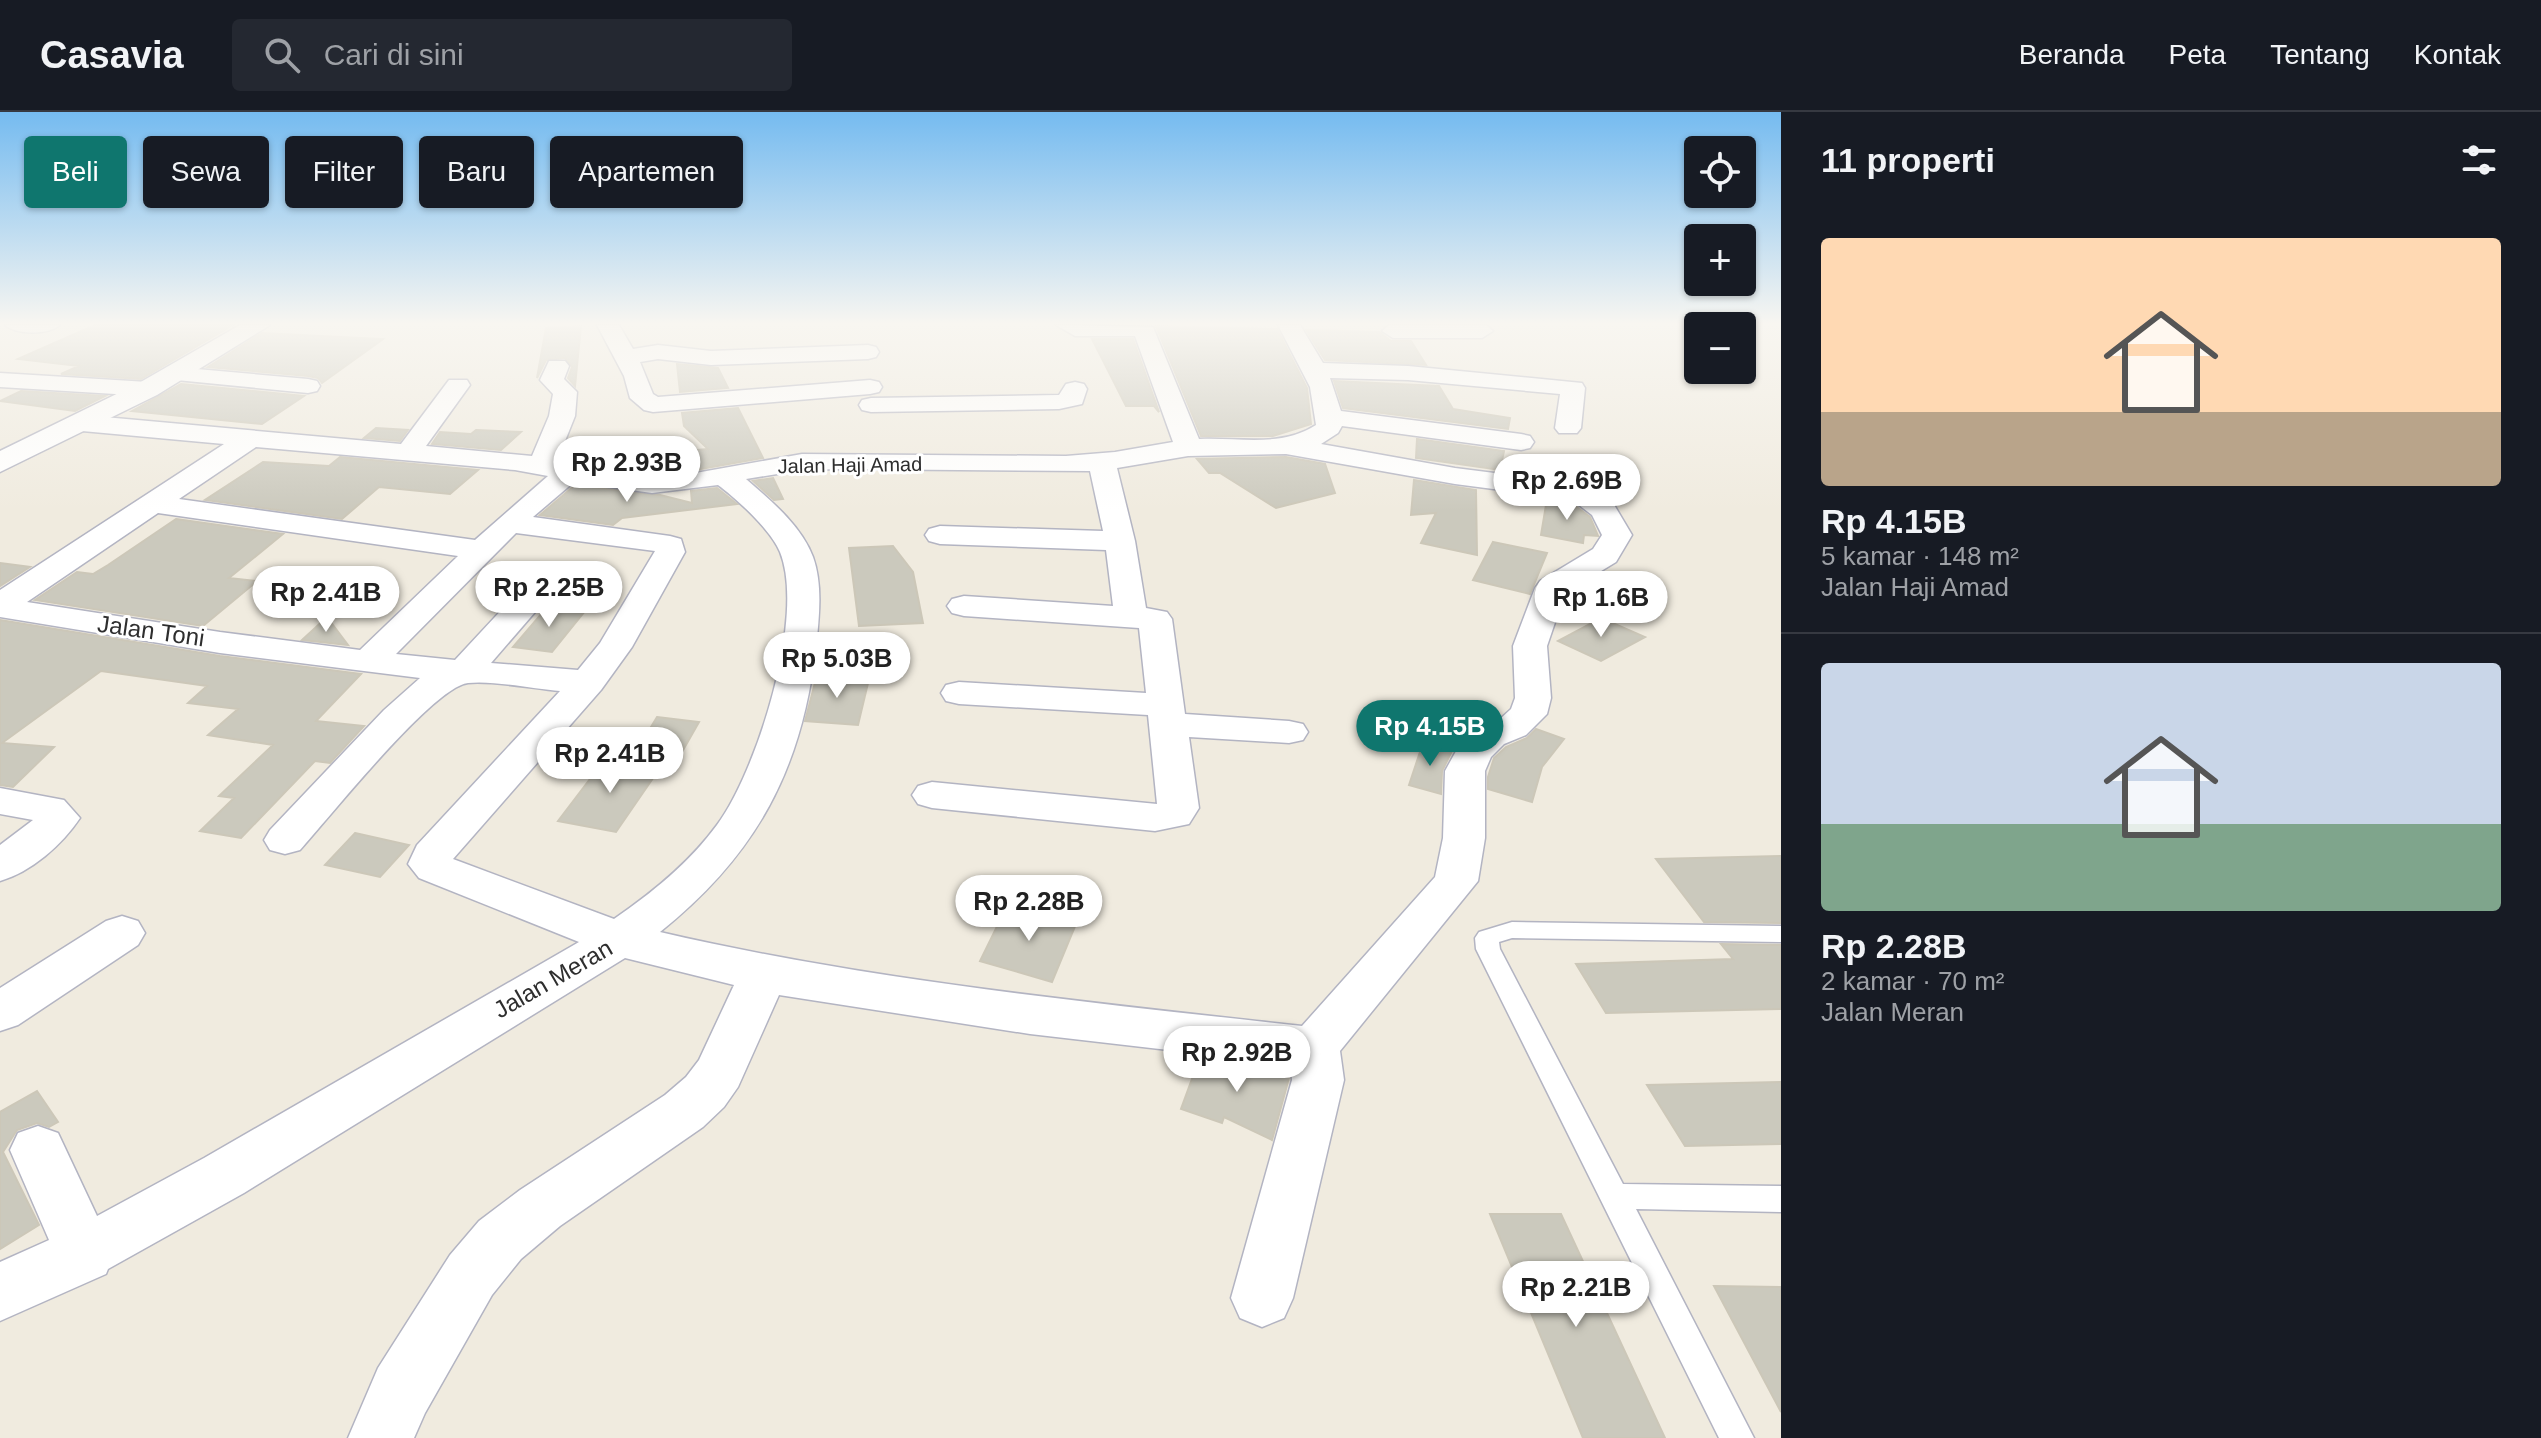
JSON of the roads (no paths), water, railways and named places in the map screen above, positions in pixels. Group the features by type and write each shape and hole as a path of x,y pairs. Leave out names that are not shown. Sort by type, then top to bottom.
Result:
{"street":[{"path":"113,387 148,389"},
{"path":"0,463 152,387"},
{"path":"408,452 457,387"},
{"path":"542,465 563,412 565,392 559,387"},
{"path":"641,387 642,398 653,405 867,425 1059,402 1073,399 1075,389"},
{"path":"867,425 868,387"},
{"path":"1166,387 1189,448"},
{"path":"1286,446 1319,436 1329,428 1330,417 1322,387"},
{"path":"1561,387 1573,388 1568,428"},
{"path":"1330,417 1521,442"},
{"name":"Jalan Haji Amad","path":"82,423 542,465 610,482 652,485 787,464 867,425 972,472 998,477 1104,471"},
{"path":"0,606 251,438"},
{"path":"1131,616 1120,541 1104,471 1189,448 1286,446 1455,476 1578,491 1593,499 1614,524 1617,535 1605,555 1551,588 1530,646 1533,698 1528,714 1513,727 1490,736 1474,752 1465,771 1464,838 1456,881 1314,1047 1318,1080 1262,1298"},
{"path":"370,660 509,523 570,471"},
{"name":"Jalan Meran","path":"0,1292 85,1255 172,1207 499,1009 621,940 690,881 730,838 756,797 791,693 805,596 796,551 784,531 736,484 722,476"},
{"path":"155,504 482,550"},
{"path":"509,523 670,545 670,552 640,608 588,682 432,855 430,864 621,940 767,975 1030,1015 1314,1047"},
{"path":"940,535 1120,541"},
{"path":"285,840 397,718 439,680 463,673 533,596"},
{"name":"Jalan Toni","path":"0,606 117,627 463,673 588,682"},
{"path":"932,795 1166,818 1178,808 1155,619 964,606"},
{"path":"959,693 1167,715 1289,732"},
{"path":"0,801 49,809 59,818 40,838 0,866"},
{"path":"0,1012 122,933"},
{"path":"381,1438 401,1391 480,1263 500,1240 540,1208 684,1111 705,1092 720,1072 754,993 767,975"},
{"path":"38,1150 85,1255"}],"lane":[{"path":"1737,1438 1488,949 1487,938 1512,930 1781,934"},
{"path":"1615,1196 1781,1199"}]}
